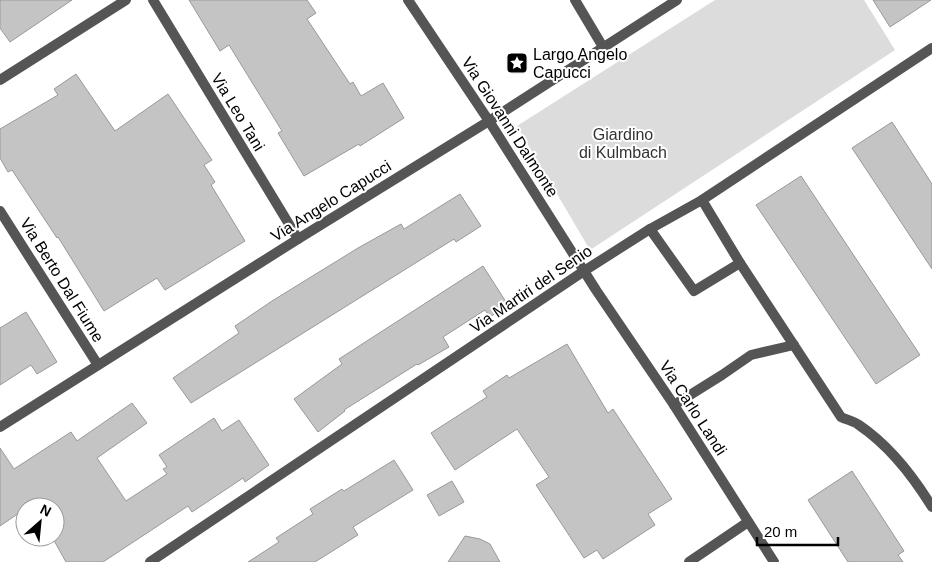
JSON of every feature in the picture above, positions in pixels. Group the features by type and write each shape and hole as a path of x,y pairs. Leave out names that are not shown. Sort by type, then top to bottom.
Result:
{"street":[{"path":"0,80 126,0"},
{"name":"Via Leo Tani","path":"153,0 298,239"},
{"name":"Via Giovanni Dalmonte","path":"408,0 489,121 584,271"},
{"path":"575,0 603,47"},
{"name":"Via Angelo Capucci","path":"0,427 489,121 677,0"},
{"name":"Via Martiri del Senio","path":"150,562 584,271 650,229 702,200 932,48"},
{"path":"702,200 740,263 841,417 858,424 886,446 920,487 932,507"},
{"name":"Via Berto Dal Fiume","path":"0,210 98,365"},
{"path":"650,229 694,291 740,263"},
{"name":"Via Carlo Landi","path":"584,271 674,405 774,562"},
{"path":"674,405 751,355 794,345"},
{"path":"688,562 748,522"}],"green space":[{"name":"Giardino di Kulmbach","path":"715,0 864,0 895,50 590,250 517,126"}],"building":[{"path":"0,0 72,0 10,42 0,28"},
{"path":"189,0 307,0 316,13 307,19 350,84 353,82 361,96 383,83 404,118 360,146 359,144 304,176 278,133 282,131 229,45 220,51"},
{"path":"873,0 931,0 890,27"},
{"path":"76,74 115,131 168,94 212,160 204,165 215,182 211,185 245,241 165,290 157,278 104,311 58,237 12,170 8,172 0,158 0,129 58,95 54,89"},
{"path":"892,122 932,184 932,269 852,148"},
{"path":"801,176 920,355 876,384 756,205"},
{"path":"460,194 481,226 456,242 454,239 191,403 173,378 239,333 235,326 272,301 358,248 401,224 404,229"},
{"path":"483,266 508,305 490,317 485,310 443,337 449,347 417,364 344,410 318,432 294,399 342,364 339,359"},
{"path":"26,312 57,362 37,374 31,365 0,385 0,328"},
{"path":"567,344 608,413 613,409 672,499 648,514 655,525 603,559 597,550 584,558 536,485 549,477 517,429 455,470 431,433 487,397 483,391 507,375 509,378"},
{"path":"132,403 147,423 97,458 126,501 167,474 163,469 167,467 159,455 214,418 222,431 239,420 269,465 245,482 243,478 192,512 188,506 103,562 66,562 58,547 65,547 65,497 15,497 15,516 0,526 0,448 14,469 71,432 77,441"},
{"path":"394,460 413,490 353,527 358,535 315,562 248,562 279,542 276,538 313,514 310,509 342,489 344,491"},
{"path":"852,471 904,551 898,555 903,562 848,562 808,500"},
{"path":"452,481 464,502 439,516 427,495"},
{"path":"465,536 480,539 490,544 500,562 448,562"}],"place":[{"name":"Largo Angelo Capucci","path":"517,63"}]}
